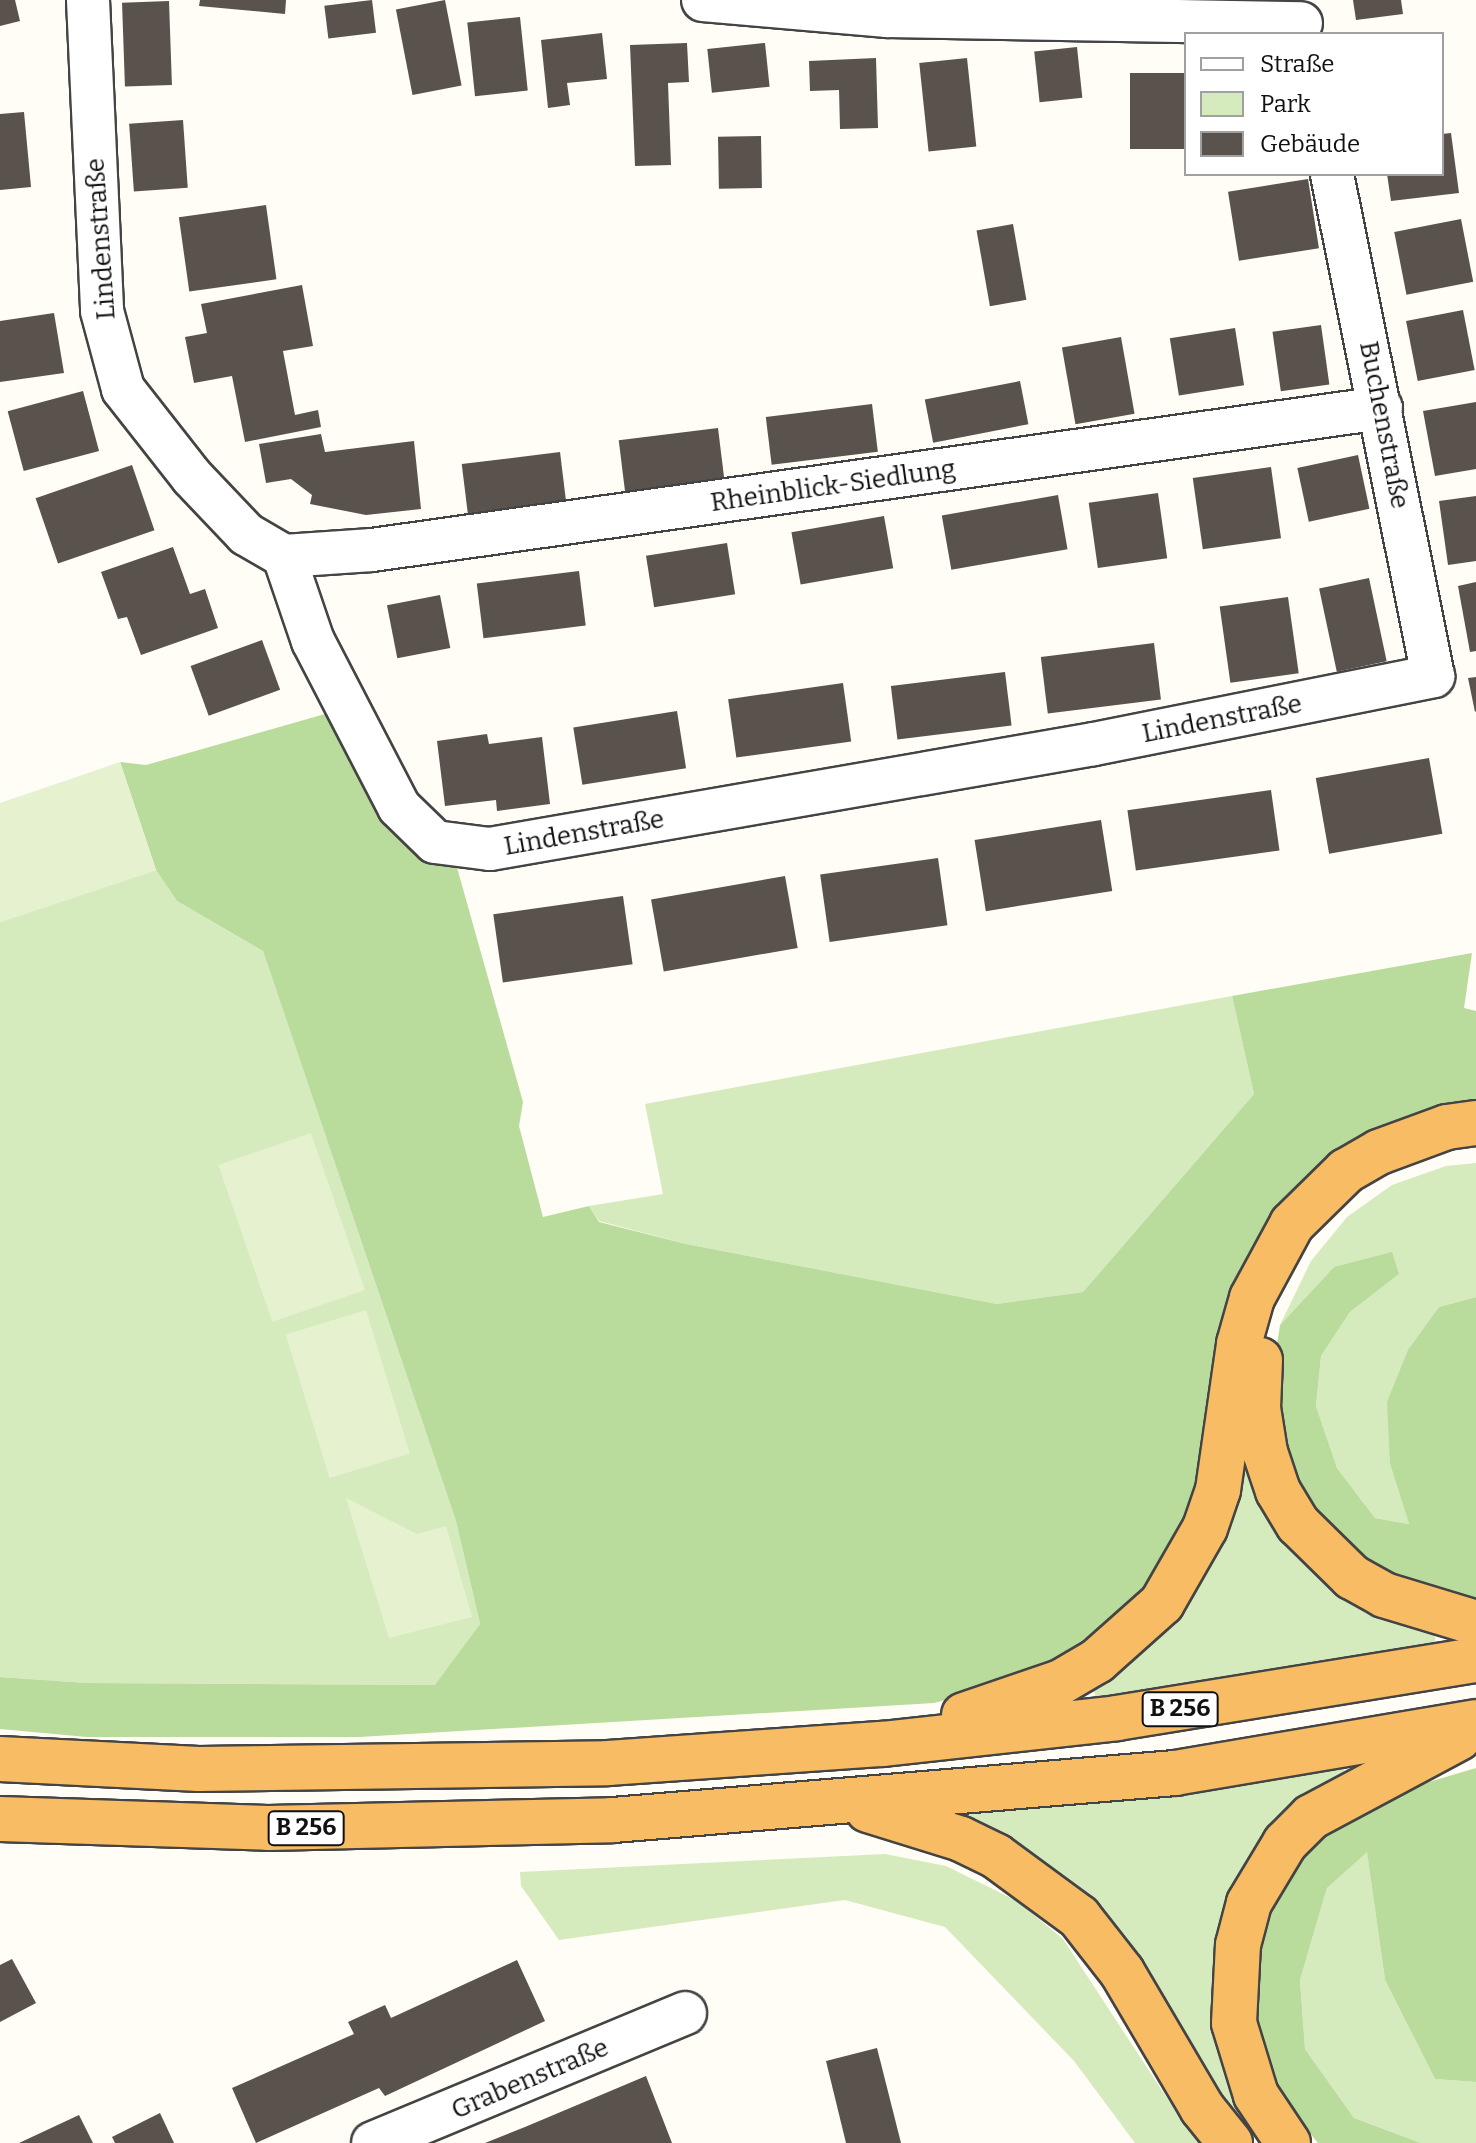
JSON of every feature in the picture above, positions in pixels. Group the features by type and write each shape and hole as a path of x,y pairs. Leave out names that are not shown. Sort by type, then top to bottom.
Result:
{"highway":[{"path":"883,1744 1061,1682 1097,1661 1162,1603 1186,1568 1210,1515 1252,1298 1292,1224 1346,1171 1379,1152 1447,1127 1476,1123"},
{"path":"1476,1147 1432,1156 1385,1175 1346,1202 1313,1235 1285,1278 1267,1324 1258,1408 1278,1491 1325,1553 1384,1595 1476,1623"},
{"name":"B 256","path":"0,1759 213,1769 608,1763 883,1744 1117,1718 1476,1660"},
{"name":"B 256","path":"0,1819 268,1828 613,1820 847,1804 1175,1773 1476,1722"},
{"path":"1288,2143 1256,2095 1234,2023 1237,1958 1249,1903 1285,1843 1311,1817 1341,1797 1476,1730"},
{"path":"847,1804 961,1839 1052,1892 1103,1946 1202,2108 1230,2143"}],"street":[{"name":"Lindenstraße","path":"88,0 102,311 123,389 192,477 246,534 284,556 313,641 399,807 435,842 490,849 1094,744 1433,676"},
{"path":"703,0 887,16 1301,19"},
{"name":"Buchenstraße","path":"1332,176 1433,676"},
{"name":"Rheinblick-Siedlung","path":"284,556 372,550 1381,408"},
{"name":"Grabenstraße","path":"373,2143 685,2013"}],"green space":[{"path":"360,704 456,864 523,1102 519,1126 543,1217 589,1206 599,1222 686,1244 997,1304 1083,1292 1254,1094 1232,996 1472,953 1464,1008 1476,1011 1476,1111 1316,1182 1178,1543 1139,1597 1088,1647 1019,1681 934,1703 359,1737 87,1737 0,1729 0,1677 87,1683 435,1685 480,1624 456,1521 263,951 177,901 156,870 120,762 146,765"},
{"path":"120,762 156,870 0,922 0,803"},
{"path":"156,870 177,901 263,951 456,1521 480,1624 436,1685 87,1683 0,1677 0,922"},
{"path":"1232,996 1254,1094 1083,1292 997,1304 686,1244 599,1221 589,1206 663,1194 645,1104"},
{"path":"311,1133 365,1290 272,1322 218,1165"},
{"path":"1476,1163 1476,1297 1439,1307 1390,1464 1409,1524 1375,1518 1337,1468 1316,1406 1321,1356 1350,1312 1399,1274 1334,1267 1280,1325 1311,1261 1347,1217 1392,1185 1446,1166"},
{"path":"1392,1252 1399,1274 1350,1312 1321,1356 1316,1406 1337,1468 1375,1518 1409,1524 1390,1464 1387,1402 1408,1350 1439,1307 1476,1297 1476,1601 1419,1590 1362,1560 1320,1521 1286,1462 1269,1396 1280,1325 1334,1267"},
{"path":"366,1310 410,1453 330,1478 286,1335"},
{"path":"1244,1415 1434,1629 1436,1646 1096,1698 1092,1684 1123,1668 1163,1634 1195,1590 1218,1544"},
{"path":"346,1498 417,1534 446,1526 472,1617 389,1638"},
{"path":"1342,1763 1346,1775 1247,1871 1258,2128 1249,2137 1217,2101 1099,1913 1062,1877 1015,1848 965,1828 965,1813"},
{"path":"1476,1768 1476,2082 1435,2079 1385,1980 1367,1852 1327,1888 1300,1980 1305,2049 1354,2118 1421,2143 1318,2143 1276,2092 1257,2029 1255,1975 1267,1919 1292,1864 1342,1819 1405,1789"},
{"path":"1367,1851 1385,1980 1435,2079 1476,2082 1476,2143 1421,2143 1354,2118 1305,2049 1300,1980 1327,1888"},
{"path":"885,1854 946,1866 1017,1901 1063,1939 1176,2112 1203,2143 1135,2143 1074,2061 945,1927 845,1900 559,1940 521,1886 520,1872"}],"building":[{"path":"0,0 15,0 20,21 0,26"},
{"path":"200,0 286,0 285,14 199,6"},
{"path":"372,0 376,33 328,39 324,6"},
{"path":"445,0 462,85 413,95 396,10"},
{"path":"1353,0 1401,0 1403,14 1356,20"},
{"path":"169,1 172,85 125,87 122,3"},
{"path":"520,17 528,91 475,96 467,23"},
{"path":"602,33 607,79 567,83 570,105 548,108 541,40"},
{"path":"687,43 689,82 668,83 671,165 635,166 630,45"},
{"path":"765,43 770,87 712,93 707,49"},
{"path":"1077,47 1082,98 1040,102 1034,51"},
{"path":"876,58 878,128 840,129 839,90 810,91 809,61"},
{"path":"967,58 976,147 929,152 919,63"},
{"path":"1130,73 1184,73 1184,149 1130,149"},
{"path":"24,112 31,187 0,190 0,114"},
{"path":"183,120 188,188 134,192 129,124"},
{"path":"1451,133 1459,193 1391,201 1387,176 1444,176 1444,134"},
{"path":"761,136 762,188 719,189 718,137"},
{"path":"1308,179 1319,248 1239,261 1228,192"},
{"path":"266,205 276,279 189,292 179,217"},
{"path":"1461,219 1473,282 1406,295 1394,232"},
{"path":"1013,224 1026,300 990,306 977,230"},
{"path":"302,285 313,346 283,351 295,415 318,410 321,427 245,442 232,376 194,383 185,337 207,333 201,304"},
{"path":"1463,310 1475,370 1418,381 1406,321"},
{"path":"54,313 64,373 0,382 0,321"},
{"path":"1321,325 1329,384 1281,391 1272,332"},
{"path":"1235,328 1244,385 1179,396 1170,338"},
{"path":"1121,337 1135,414 1075,424 1062,347"},
{"path":"1020,381 1028,424 933,443 925,400"},
{"path":"83,391 99,451 24,471 8,411"},
{"path":"1476,402 1476,469 1435,476 1423,411"},
{"path":"872,404 878,452 772,465 766,417"},
{"path":"718,428 725,489 626,501 619,440"},
{"path":"321,434 325,452 414,441 421,509 366,515 310,504 312,495 291,479 266,483 259,444"},
{"path":"560,452 566,502 468,514 462,464"},
{"path":"1358,455 1369,509 1309,522 1297,468"},
{"path":"132,465 154,530 58,563 36,498"},
{"path":"1271,467 1281,538 1203,549 1193,478"},
{"path":"1158,493 1167,558 1098,568 1089,503"},
{"path":"1058,495 1068,549 951,570 942,515"},
{"path":"1476,496 1476,561 1448,565 1439,501"},
{"path":"884,516 893,568 801,585 791,532"},
{"path":"727,543 735,594 654,607 646,556"},
{"path":"173,547 190,594 205,589 218,628 141,655 127,617 118,619 101,572"},
{"path":"579,571 586,626 483,638 477,584"},
{"path":"1369,578 1387,661 1337,672 1319,589"},
{"path":"1476,582 1476,651 1470,652 1458,586"},
{"path":"440,595 450,648 397,658 387,605"},
{"path":"1288,597 1299,673 1230,683 1220,607"},
{"path":"262,640 280,690 209,716 191,666"},
{"path":"1154,643 1161,700 1048,713 1041,657"},
{"path":"1005,672 1012,726 897,740 891,686"},
{"path":"1476,677 1476,711 1475,712 1468,678"},
{"path":"843,683 851,741 736,758 728,699"},
{"path":"677,711 686,768 582,785 573,727"},
{"path":"487,734 489,744 542,737 550,804 497,811 496,800 445,806 437,741"},
{"path":"1429,758 1442,834 1329,854 1316,778"},
{"path":"1271,790 1279,850 1136,871 1127,810"},
{"path":"1101,820 1112,891 986,911 975,840"},
{"path":"938,858 947,925 830,942 820,875"},
{"path":"785,876 798,948 664,972 651,900"},
{"path":"623,896 633,964 503,983 493,914"},
{"path":"12,1959 36,2003 0,2022 0,1965"},
{"path":"517,1960 545,2021 385,2096 379,2088 256,2143 232,2088 354,2034 348,2022 385,2005 391,2018"},
{"path":"877,2048 901,2143 846,2143 826,2061"},
{"path":"646,2076 672,2143 485,2143 525,2127"},
{"path":"160,2113 174,2143 115,2143 112,2137"},
{"path":"79,2115 93,2143 19,2143"}]}
